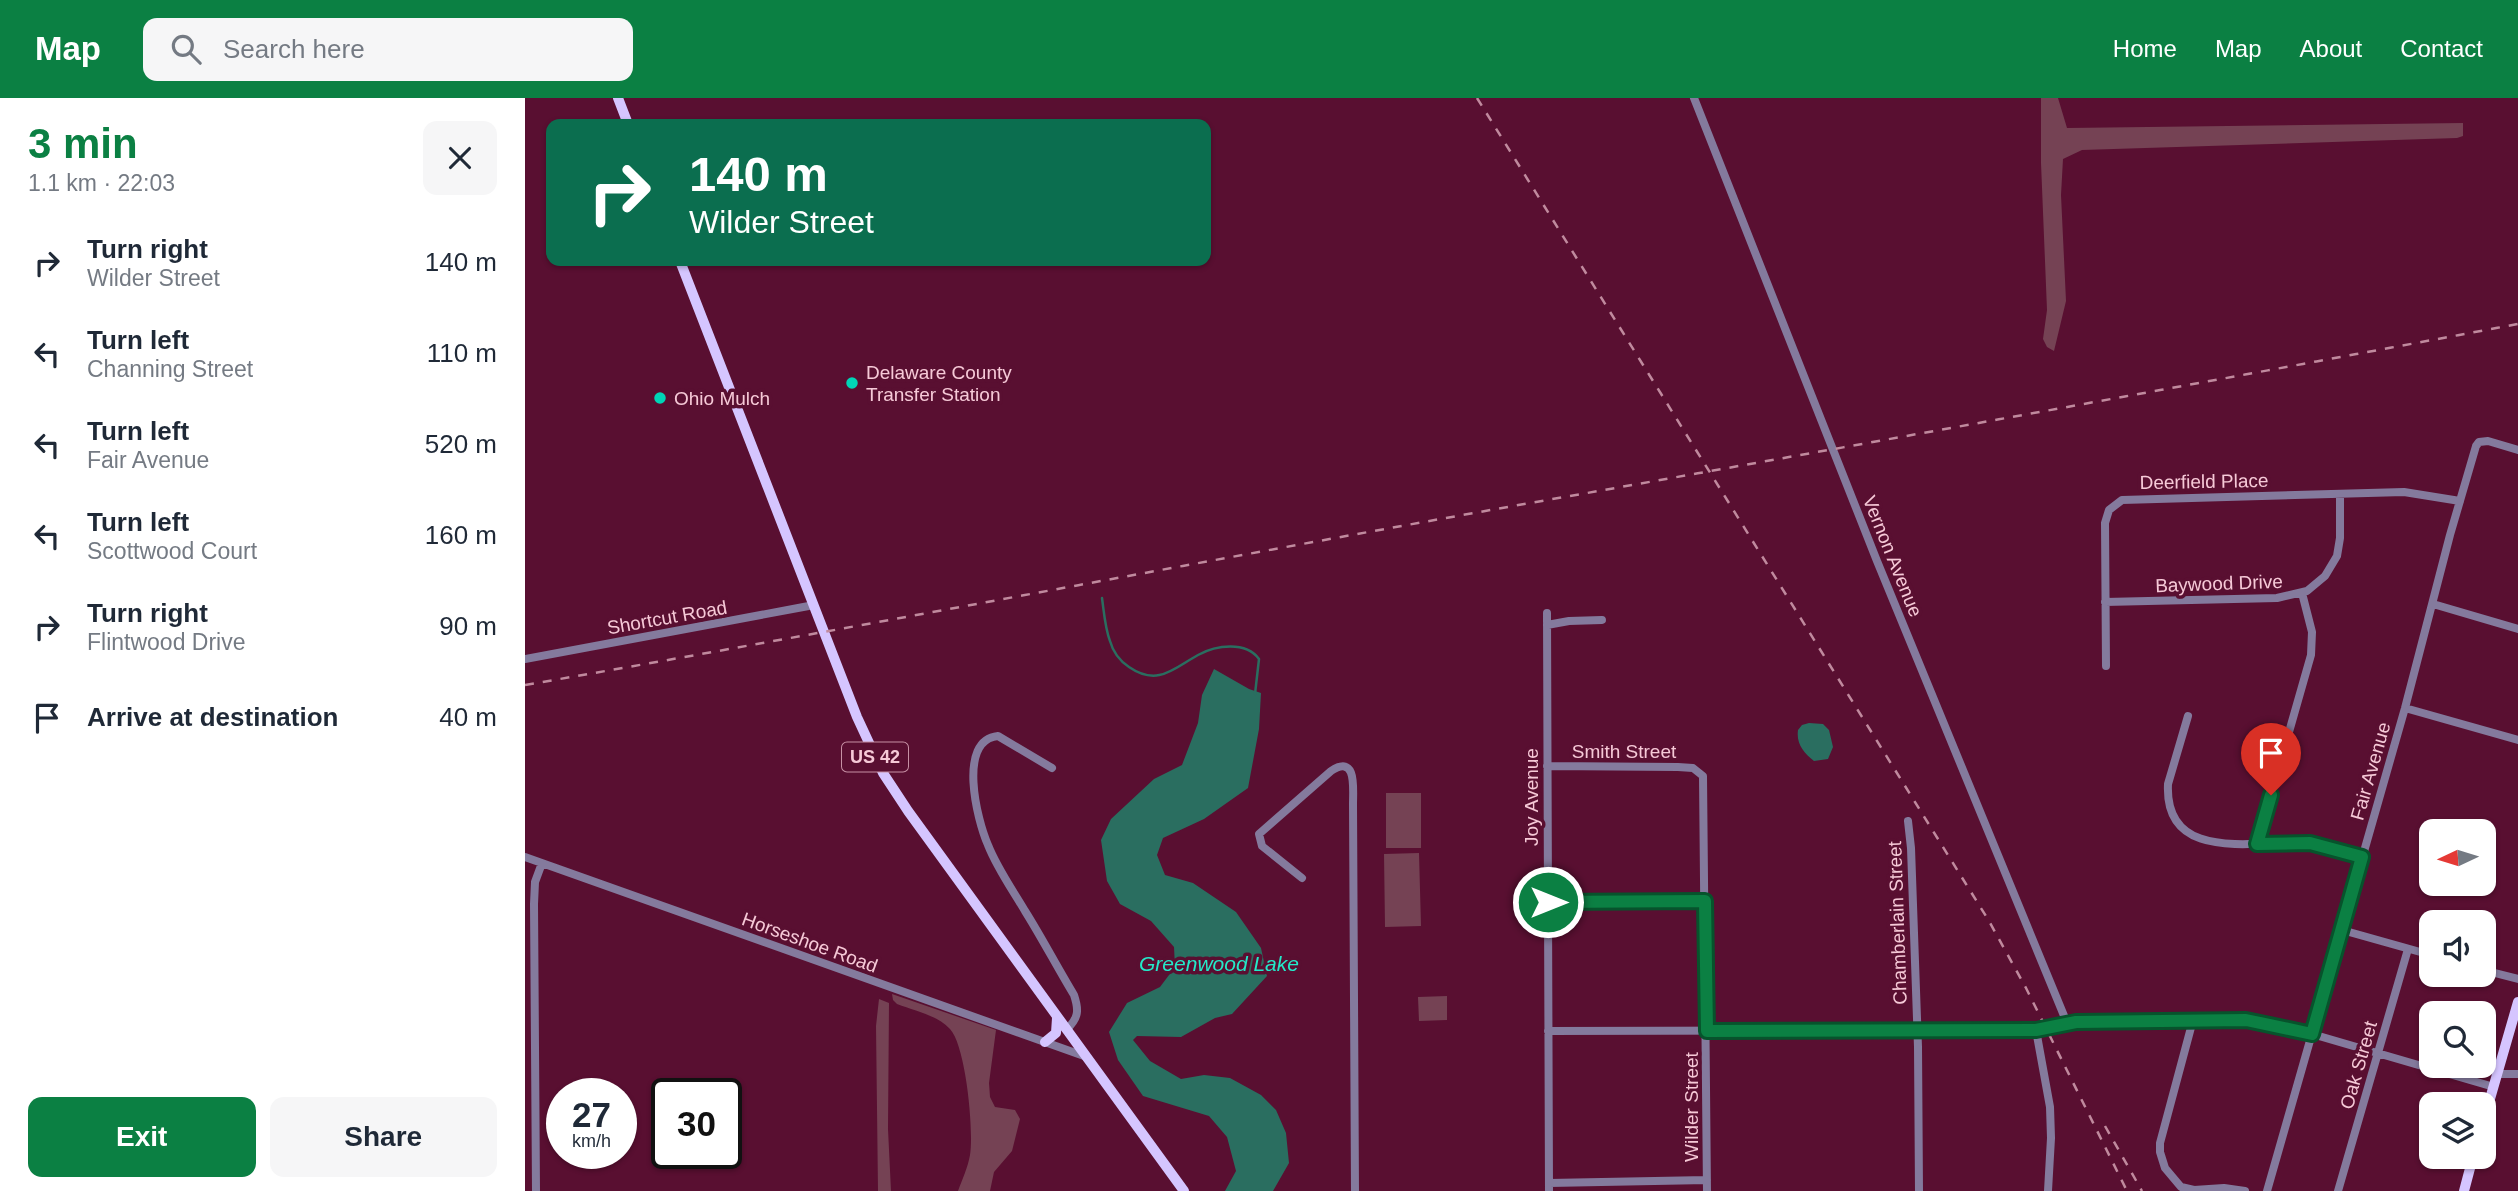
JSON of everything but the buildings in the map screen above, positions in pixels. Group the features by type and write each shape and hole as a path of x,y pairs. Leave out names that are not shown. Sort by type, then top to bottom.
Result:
{"main road":[{"path":"618,98 626,119"},
{"name":"US 42","path":"682,266 857,717 883,772 908,811 1084,1056 1184,1191"},
{"path":"2492,1092 2518,1002"},
{"path":"1045,1041 1056,1033 1057,1017"},
{"path":"2464,1191 2470,1169"}],"street":[{"name":"Vernon Avenue","path":"1694,98 1852,498 2067,1023"},
{"name":"Fair Avenue","path":"2267,1191 2405,708 2476,446 2488,441 2518,450"},
{"name":"Deerfield Place","path":"2106,666 2105,519 2112,508 2122,500 2415,493 2460,501"},
{"name":"Baywood Drive","path":"2105,602 2277,598 2302,593 2325,576 2337,556 2340,538 2340,494"},
{"path":"2257,844 2311,655 2312,632 2302,593"},
{"path":"2433,604 2518,629"},
{"name":"Shortcut Road","path":"525,659 814,605"},
{"name":"Joy Avenue","path":"1547,613 1549,1187"},
{"path":"1547,625 1602,620"},
{"path":"2405,708 2518,740"},
{"path":"2188,716 2168,784 2169,802 2175,818 2189,834 2208,843 2310,843 2362,857"},
{"path":"1052,768 998,736 990,737 979,746 973,766 978,806 988,845 1074,995 1077,1017 1066,1030"},
{"path":"1302,878 1262,846 1259,834 1331,771 1341,766 1347,767 1351,772 1353,804 1355,1191"},
{"name":"Smith Street","path":"1547,766 1678,766 1700,772"},
{"name":"Wilder Street","path":"1700,772 1704,779 1707,1191"},
{"name":"Chamberlain Street","path":"1907,821 1911,848 1917,1030 1919,1191"},
{"name":"Horseshoe Road","path":"525,857 1084,1056"},
{"path":"536,1191 534,904 535,882 543,863"},
{"path":"1548,902 1705,901"},
{"path":"2342,930 2419,951"},
{"name":"Oak Street","path":"2338,1191 2408,948"},
{"path":"2496,973 2518,979"},
{"path":"2193,1020 2160,1143 2162,1162 2172,1180 2184,1189 2245,1191"},
{"path":"1548,1031 2036,1030 2067,1023 2253,1020 2312,1034 2494,1087"},
{"path":"2036,1030 2050,1107 2048,1191"},
{"path":"2497,1074 2518,1074"},
{"path":"1549,1187 1707,1180"}],"shaded area":[{"path":"2041,98 2058,98 2067,128 2463,123 2463,136 2082,150 2063,159 2061,195 2066,301 2054,351 2047,347 2043,339 2047,310"},
{"path":"1386,793 1421,793 1421,848 1386,848"},
{"path":"1419,853 1421,926 1385,927 1384,854"},
{"path":"892,994 996,1030 989,1083 990,1097 995,1107 1015,1110 1020,1119 1012,1151 994,1172 990,1191 958,1191 970,1155 971,1128 964,1070 956,1038 945,1024 897,1004"},
{"path":"1447,996 1447,1020 1419,1021 1418,997"},
{"path":"879,999 889,1003 888,1129 891,1191 878,1191 876,1026"}],"water":[{"name":"Greenwood Lake","path":"1214,669 1261,693 1259,729 1248,788 1204,819 1163,838 1157,855 1165,875 1193,883 1236,912 1261,948 1267,976 1232,1014 1215,1018 1181,1037 1137,1036 1133,1040 1150,1061 1181,1079 1204,1075 1230,1078 1261,1095 1276,1110 1286,1133 1289,1163 1273,1191 1225,1191 1236,1171 1227,1137 1209,1116 1143,1096 1118,1060 1109,1032 1127,1003 1160,987 1175,967 1174,947 1151,921 1120,904 1107,881 1101,840 1111,819 1154,779 1182,765 1198,723 1202,695"},
{"path":"1809,723 1823,724 1829,730 1833,747 1828,759 1814,761 1801,748 1798,730"}],"waterway":[{"path":"1102,598 1111,645 1117,656 1129,667 1139,673 1157,675 1173,670 1205,652 1222,647 1239,647 1247,649 1259,659 1255,694"}],"railway":[{"path":"1477,98 1989,921 2026,988 2127,1191"},
{"path":"525,685 2518,324"},
{"path":"2105,1126 2142,1191"}],"place":[{"name":"Delaware County Transfer Station","path":"852,383"},
{"name":"Ohio Mulch","path":"660,398"}],"route":[{"path":"1548,902 1705,901 1707,1031 2036,1030 2076,1022 2253,1020 2312,1034 2362,857 2310,843 2257,844 2271,795"}]}
